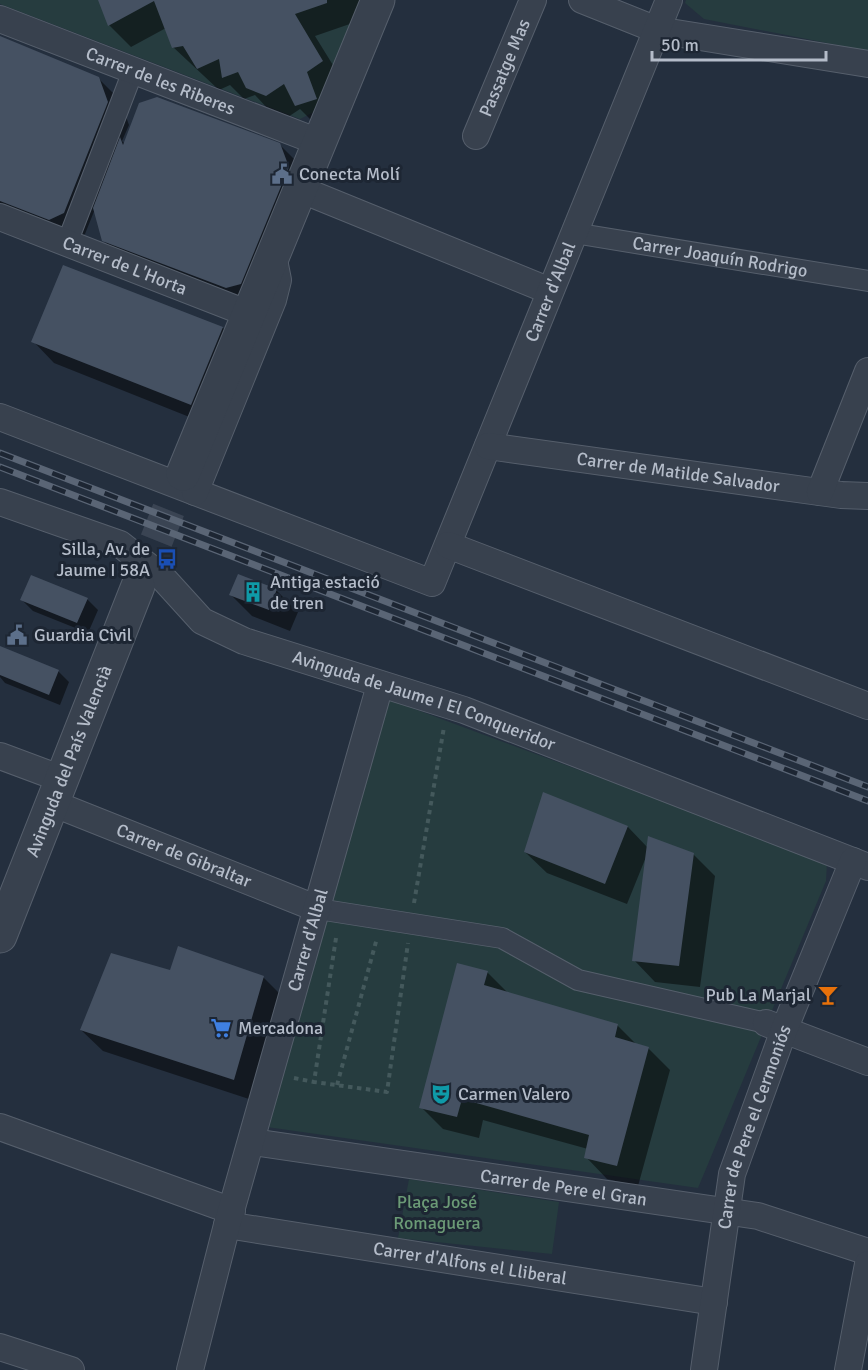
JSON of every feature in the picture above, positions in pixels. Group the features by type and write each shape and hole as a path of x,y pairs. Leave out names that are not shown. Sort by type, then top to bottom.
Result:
{"street":[{"path":"189,483 249,314 302,190 378,0"},
{"name":"Passatge Mas","path":"476,135 533,0"},
{"path":"582,0 657,30 868,64"},
{"name":"Carrer d'Albal","path":"189,483 432,583 669,0"},
{"name":"Carrer de les Riberes","path":"0,20 321,143"},
{"path":"67,243 133,70"},
{"path":"302,190 550,291"},
{"name":"Carrer de L'Horta","path":"0,217 249,314"},
{"name":"Carrer Joaquín Rodrigo","path":"574,233 868,281"},
{"path":"189,483 273,300 278,280 274,256"},
{"path":"820,492 868,371"},
{"path":"0,417 189,483"},
{"name":"Carrer de Matilde Salvador","path":"488,446 820,492 868,496"},
{"name":"Avinguda de Jaume I El Conqueridor","path":"0,502 120,544 162,577 202,621 244,641 380,685 448,704 860,864"},
{"path":"448,545 868,706"},
{"name":"Avinguda del País Valencià","path":"0,936 138,586"},
{"name":"Carrer d'Albal","path":"190,1370 230,1218 328,911 380,685"},
{"name":"Carrer de Gibraltar","path":"0,756 57,791 328,911"},
{"name":"Carrer de Pere el Cermoniós","path":"704,1370 732,1174 775,1027 860,864"},
{"path":"328,911 502,938 578,980 775,1027 868,1062"},
{"name":"Carrer d'Alfons el Lliberal","path":"0,1127 230,1218 714,1302"},
{"name":"Carrer de Pere el Gran","path":"253,1142 758,1216 868,1252"},
{"path":"848,1370 868,1264"},
{"path":"0,1347 71,1370"}],"path":[{"path":"328,911 314,1082 387,1092 411,924 448,704"},
{"path":"337,1085 382,920"}],"green space":[{"path":"0,0 360,0 318,110 300,119 0,4"},
{"path":"686,0 868,0 868,51 704,19 685,3"},
{"path":"385,698 827,862 826,881 698,1188 260,1126"},
{"name":"Plaça José Romaguera","path":"409,1179 559,1202 552,1254 398,1238"}],"building":[{"path":"98,0 327,0 327,3 295,14 323,61 307,72 317,99 295,106 284,84 266,96 246,88 238,72 222,78 219,59 197,69 183,46 172,48 154,1 108,26"},
{"path":"0,36 99,77 108,102 64,213 49,220 0,201"},
{"path":"157,97 280,143 289,167 241,284 226,288 102,241 93,208 120,137 123,145 139,103"},
{"path":"63,265 223,327 191,405 31,342"},
{"name":"Antiga estació de tren","path":"238,574 277,589 269,610 229,595"},
{"path":"31,575 88,598 77,623 20,600"},
{"path":"0,646 59,670 49,695 0,675"},
{"path":"543,792 628,826 605,884 524,852"},
{"path":"648,836 694,853 679,966 632,961"},
{"path":"178,946 264,976 234,1080 80,1030 111,953 170,970"},
{"path":"457,963 488,971 484,985 618,1024 615,1037 649,1047 617,1166 584,1158 589,1135 462,1099 457,1117 419,1108"}],"tunnel":[{"path":"138,586 183,474"}],"railway":[{"path":"0,453 868,787"},
{"path":"0,467 868,801"}],"place":[{"name":"Conecta Molí","path":"282,174"},
{"name":"Silla, Av. de Jaume I 58A","path":"167,559"},
{"name":"Antiga estació de tren","path":"253,592"},
{"name":"Guardia Civil","path":"17,635"},
{"name":"Pub La Marjal","path":"828,995"},
{"name":"Mercadona","path":"221,1028"},
{"name":"Carmen Valero","path":"441,1094"}]}
